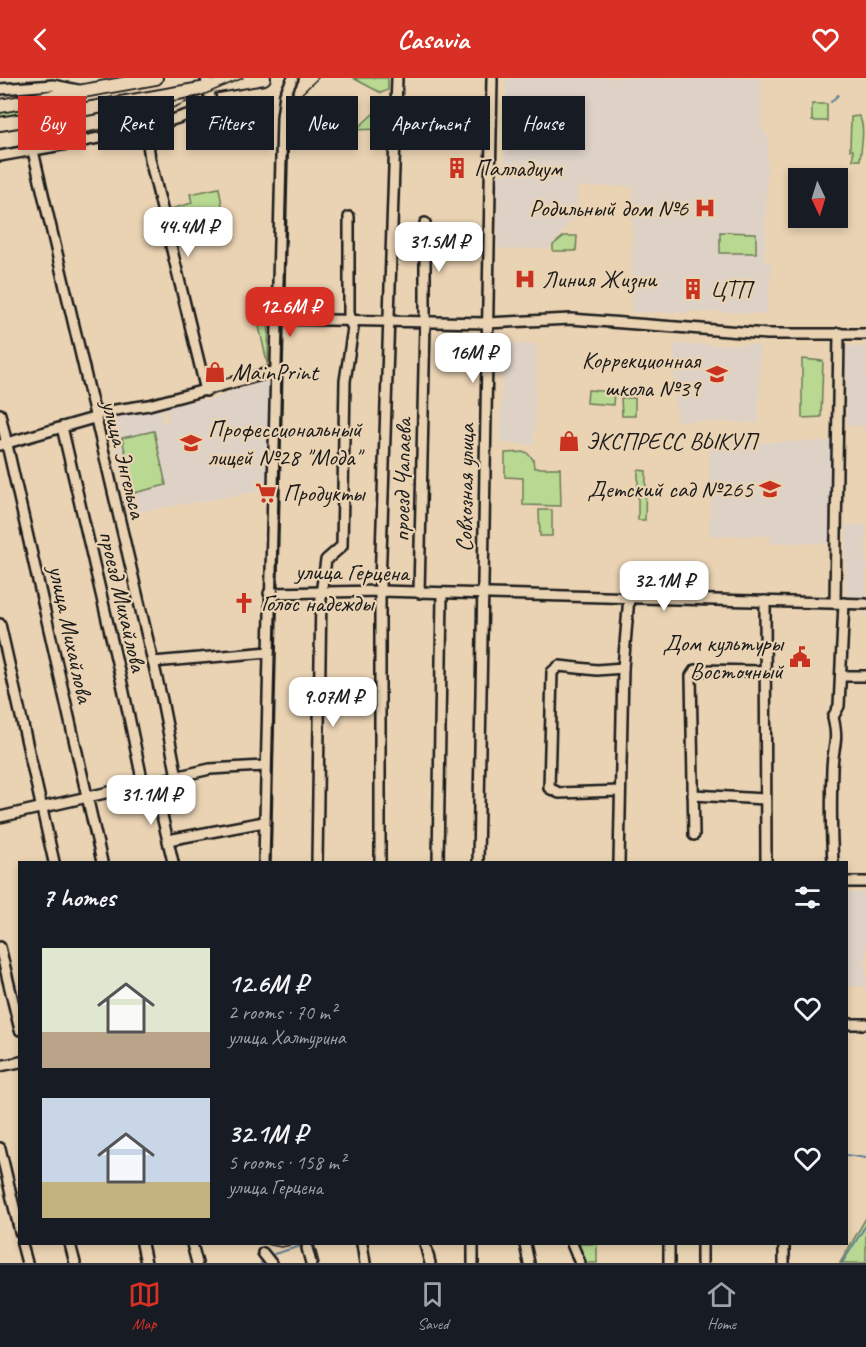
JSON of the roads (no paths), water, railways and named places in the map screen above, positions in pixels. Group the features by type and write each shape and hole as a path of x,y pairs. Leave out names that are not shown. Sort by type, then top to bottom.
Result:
{"main road":[{"path":"0,106 156,78"},
{"path":"86,109 207,83 264,78"},
{"path":"83,91 84,96"},
{"path":"0,124 18,121"}],"street":[{"path":"264,861 282,117 285,94 293,78"},
{"path":"380,861 381,591 397,78"},
{"name":"Совхозная улица","path":"478,861 492,78"},
{"path":"174,119 212,106 207,83"},
{"path":"0,89 53,85 83,91"},
{"path":"0,156 98,138"},
{"path":"149,150 206,391"},
{"name":"улица Энгельса","path":"33,151 153,662 177,777"},
{"path":"317,861 321,593 326,560 342,546 345,381 353,328 349,320 350,217"},
{"name":"проезд Чапаева","path":"418,593 425,323 425,223"},
{"path":"276,319 425,323 571,319 759,333 866,334"},
{"path":"833,861 833,762 838,738 833,717 839,706 841,676 839,333"},
{"path":"4,444 94,418 102,412 149,405 276,371"},
{"name":"улица Михайлова","path":"0,414 4,444 102,861"},
{"name":"проезд Михайлова","path":"62,427 143,784"},
{"name":"улица Герцена","path":"270,593 381,591 866,604"},
{"path":"438,861 442,594"},
{"path":"618,861 623,668 629,597"},
{"path":"765,601 766,861"},
{"path":"0,624 54,861"},
{"path":"153,662 269,652"},
{"path":"620,792 559,794 549,788 552,672 559,666 597,670 623,668"},
{"path":"694,836 691,676 695,670 765,671"},
{"path":"841,676 866,676"},
{"path":"0,817 210,769 265,766"},
{"path":"154,782 173,861"},
{"path":"693,795 765,798"},
{"path":"168,840 264,822"},
{"path":"848,882 866,882"},
{"path":"0,947 18,1022"},
{"path":"848,1024 866,1023"},
{"path":"0,1066 18,1062"},
{"path":"0,1148 18,1224"},
{"path":"22,1245 27,1263"},
{"path":"70,1245 75,1263"},
{"path":"142,1245 146,1263"},
{"path":"192,1245 196,1263"},
{"path":"362,1245 366,1263"},
{"path":"425,1245 430,1263"},
{"path":"473,1245 473,1263"},
{"path":"525,1245 529,1263"},
{"path":"572,1245 580,1263"},
{"path":"669,1245 669,1263"},
{"path":"702,1245 702,1263"},
{"path":"784,1245 784,1263"},
{"path":"308,1248 311,1263"},
{"path":"263,1253 271,1263"}],"waterway":[{"path":"831,102 838,95"},
{"path":"848,1155 866,1158"},
{"path":"842,1263 866,1225"},
{"path":"274,1254 301,1246"}],"tram line":[{"path":"0,150 142,121 243,78"},
{"path":"271,861 289,121 297,98 318,78"},
{"path":"272,1245 281,1247 291,1245"},
{"path":"314,1245 319,1263"}],"place":[{"name":"Палладиум","path":"457,168"},
{"name":"Родильный дом №6","path":"705,208"},
{"name":"Линия Жизни","path":"525,279"},
{"name":"ЦТП","path":"693,289"},
{"name":"MainPrint","path":"215,372"},
{"name":"Коррекционная школа №39","path":"717,374"},
{"name":"ЭКСПРЕСС ВЫКУП","path":"569,441"},
{"name":"Профессиональный лицей №28 \"Мода\"","path":"191,443"},
{"name":"Детский сад №265","path":"770,489"},
{"name":"Продукты","path":"266,493"},
{"name":"Голос надежды","path":"244,603"},
{"name":"Дом культуры Восточный","path":"800,657"}]}
